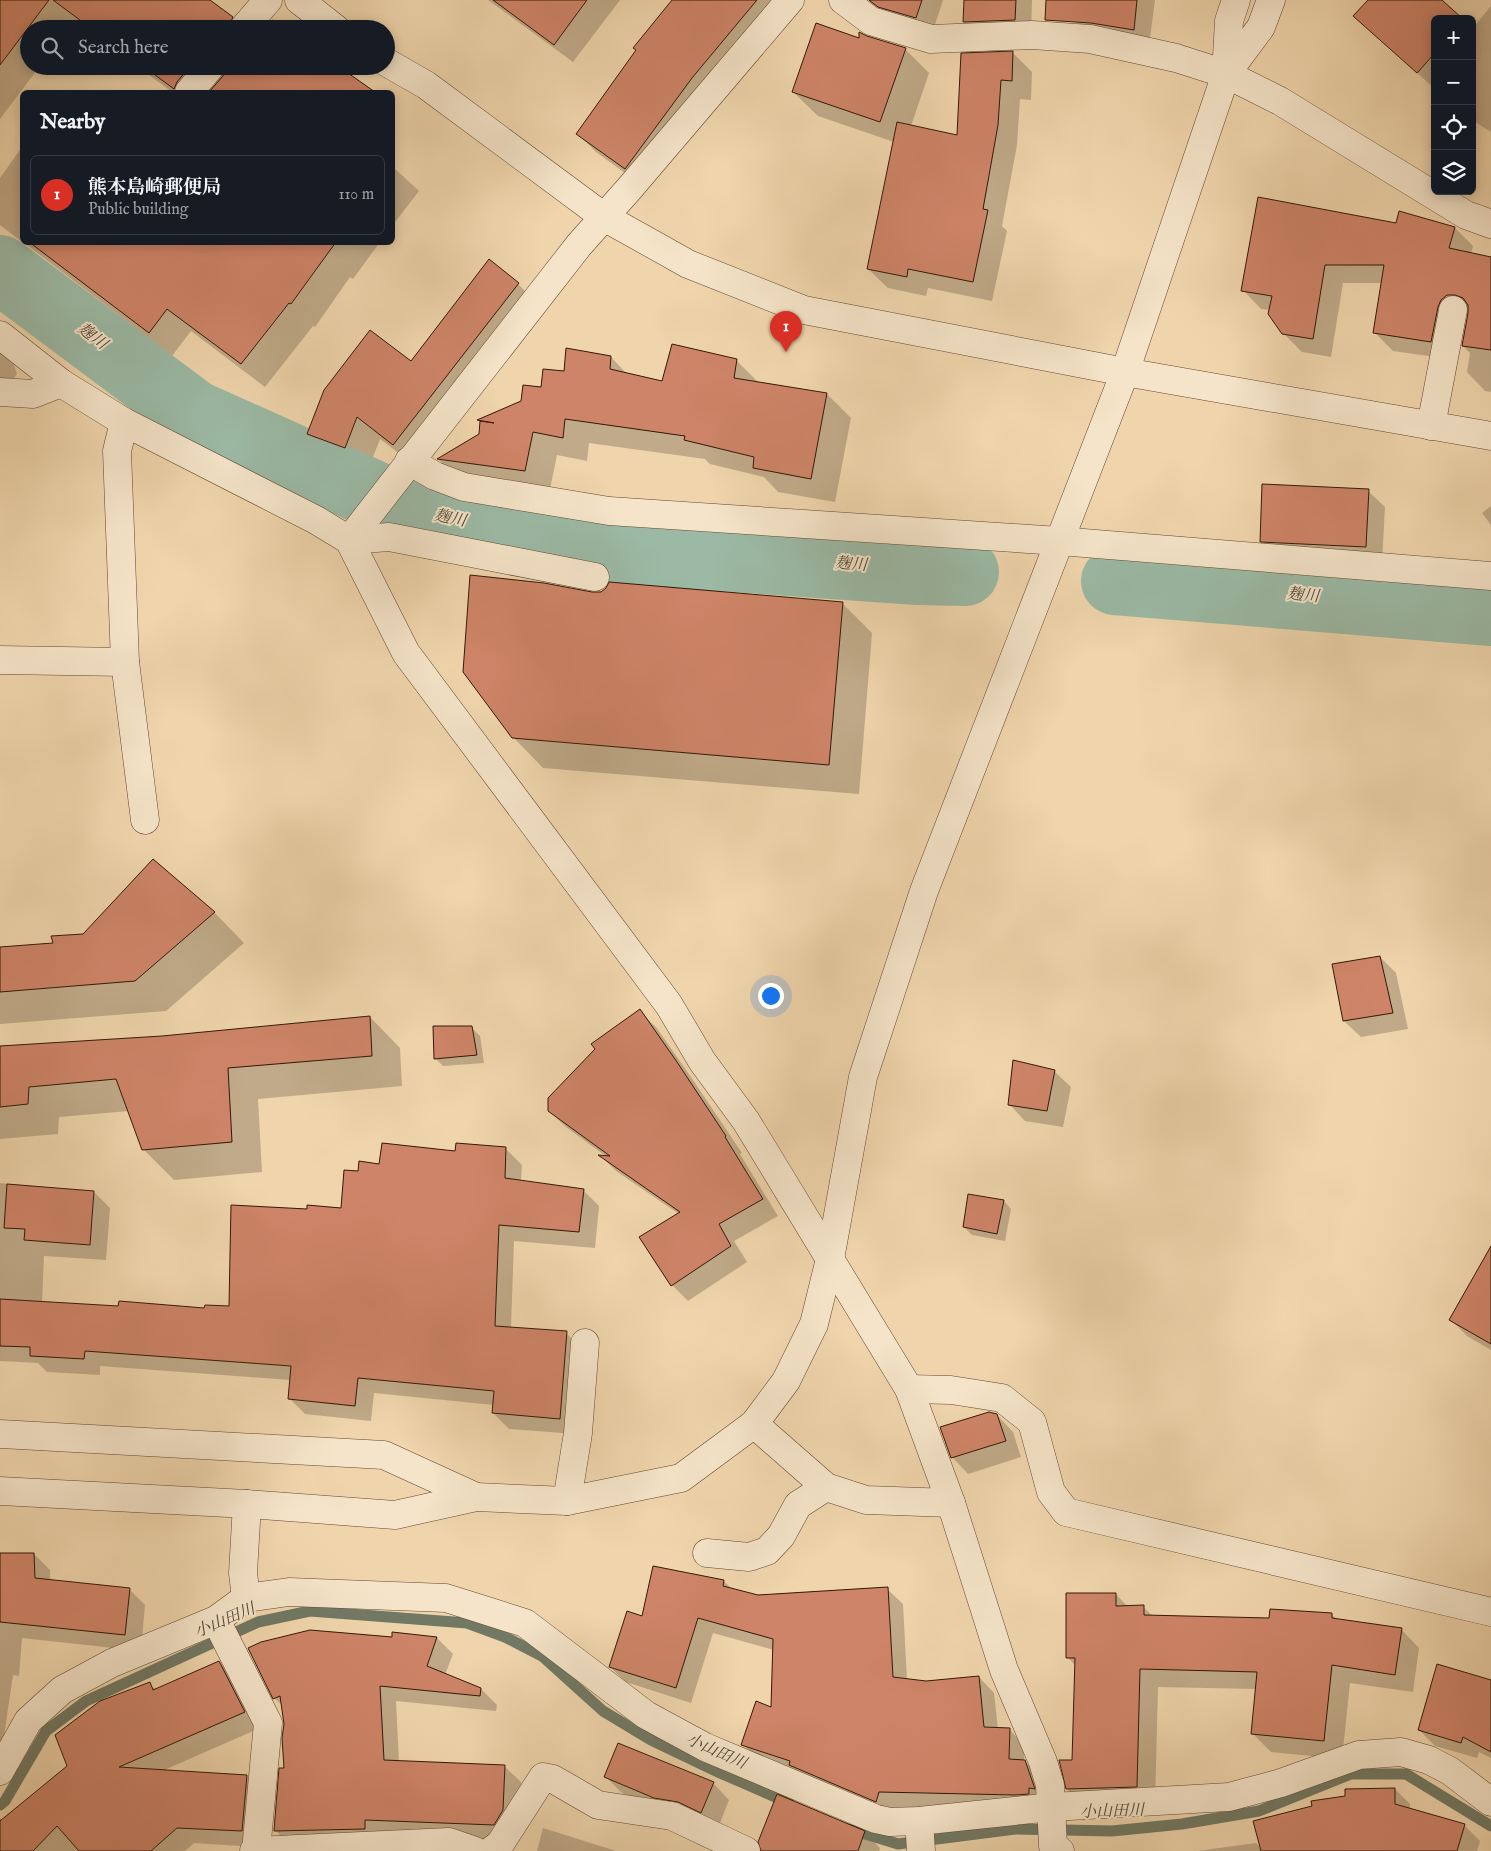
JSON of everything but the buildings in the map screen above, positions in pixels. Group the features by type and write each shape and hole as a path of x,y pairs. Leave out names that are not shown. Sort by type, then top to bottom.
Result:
{"street":[{"path":"251,20 268,0"},
{"path":"299,0 325,20"},
{"path":"356,530 579,245 790,0"},
{"path":"843,0 871,21 931,39 1032,35 1090,40 1176,58 1226,74 1280,102 1466,214 1491,224"},
{"path":"0,1491 247,1504 395,1515 476,1497 566,1502 681,1478 754,1424 786,1381 814,1324 830,1259 863,1077 924,891 1125,372 1226,74 1229,21 1236,0"},
{"path":"1226,74 1261,27 1271,0"},
{"path":"395,67 426,85 604,217 688,264 804,310 1125,372 1491,436"},
{"path":"191,90 203,75"},
{"path":"1431,426 1453,310"},
{"path":"0,335 61,383 124,422 316,520 389,537 595,577"},
{"path":"0,392 33,394 61,383"},
{"path":"124,422 117,451 125,662 145,820"},
{"path":"403,468 435,476 464,487 609,510 1059,541 1491,576"},
{"path":"356,530 406,653 669,1005 702,1061 746,1121 909,1389 951,1503 1004,1670 1043,1762 1050,1785 1057,1849"},
{"path":"0,660 125,662"},
{"path":"566,1502 578,1433 585,1343"},
{"path":"909,1389 951,1390 1002,1398 1032,1422 1052,1492 1066,1512 1491,1612"},
{"path":"754,1424 826,1487 866,1500 951,1503"},
{"path":"0,1434 384,1455 476,1497"},
{"path":"707,1553 749,1557 767,1551 781,1536 798,1505 826,1487"},
{"path":"246,1598 243,1573 247,1504"},
{"path":"0,1771 28,1721 62,1690 112,1663 222,1631 233,1610 246,1598 289,1592 446,1598 525,1623 646,1715 704,1747 876,1819 890,1822 920,1835 1052,1811 1229,1797 1281,1783 1359,1755 1401,1752 1429,1760 1450,1771 1491,1802"},
{"path":"222,1631 268,1723 256,1851 449,1842 475,1851"},
{"path":"492,1851 500,1844 543,1777 553,1779 598,1805 672,1816 746,1851"}],"waterway":[{"name":"麹川","path":"0,269 194,414 415,513 603,549 918,571 965,572"},
{"name":"麹川","path":"1115,581 1491,612"},
{"name":"小山田川","path":"0,1805 5,1801 46,1731 86,1701 258,1622 310,1611 467,1623 505,1637 542,1656 603,1711 651,1740 789,1803"},
{"name":"小山田川","path":"849,1829 898,1844 1015,1829 1112,1831 1182,1824 1259,1811 1351,1774 1406,1774 1491,1826"}],"place":[{"name":"熊本島崎郵便局","path":"786,352"}]}
